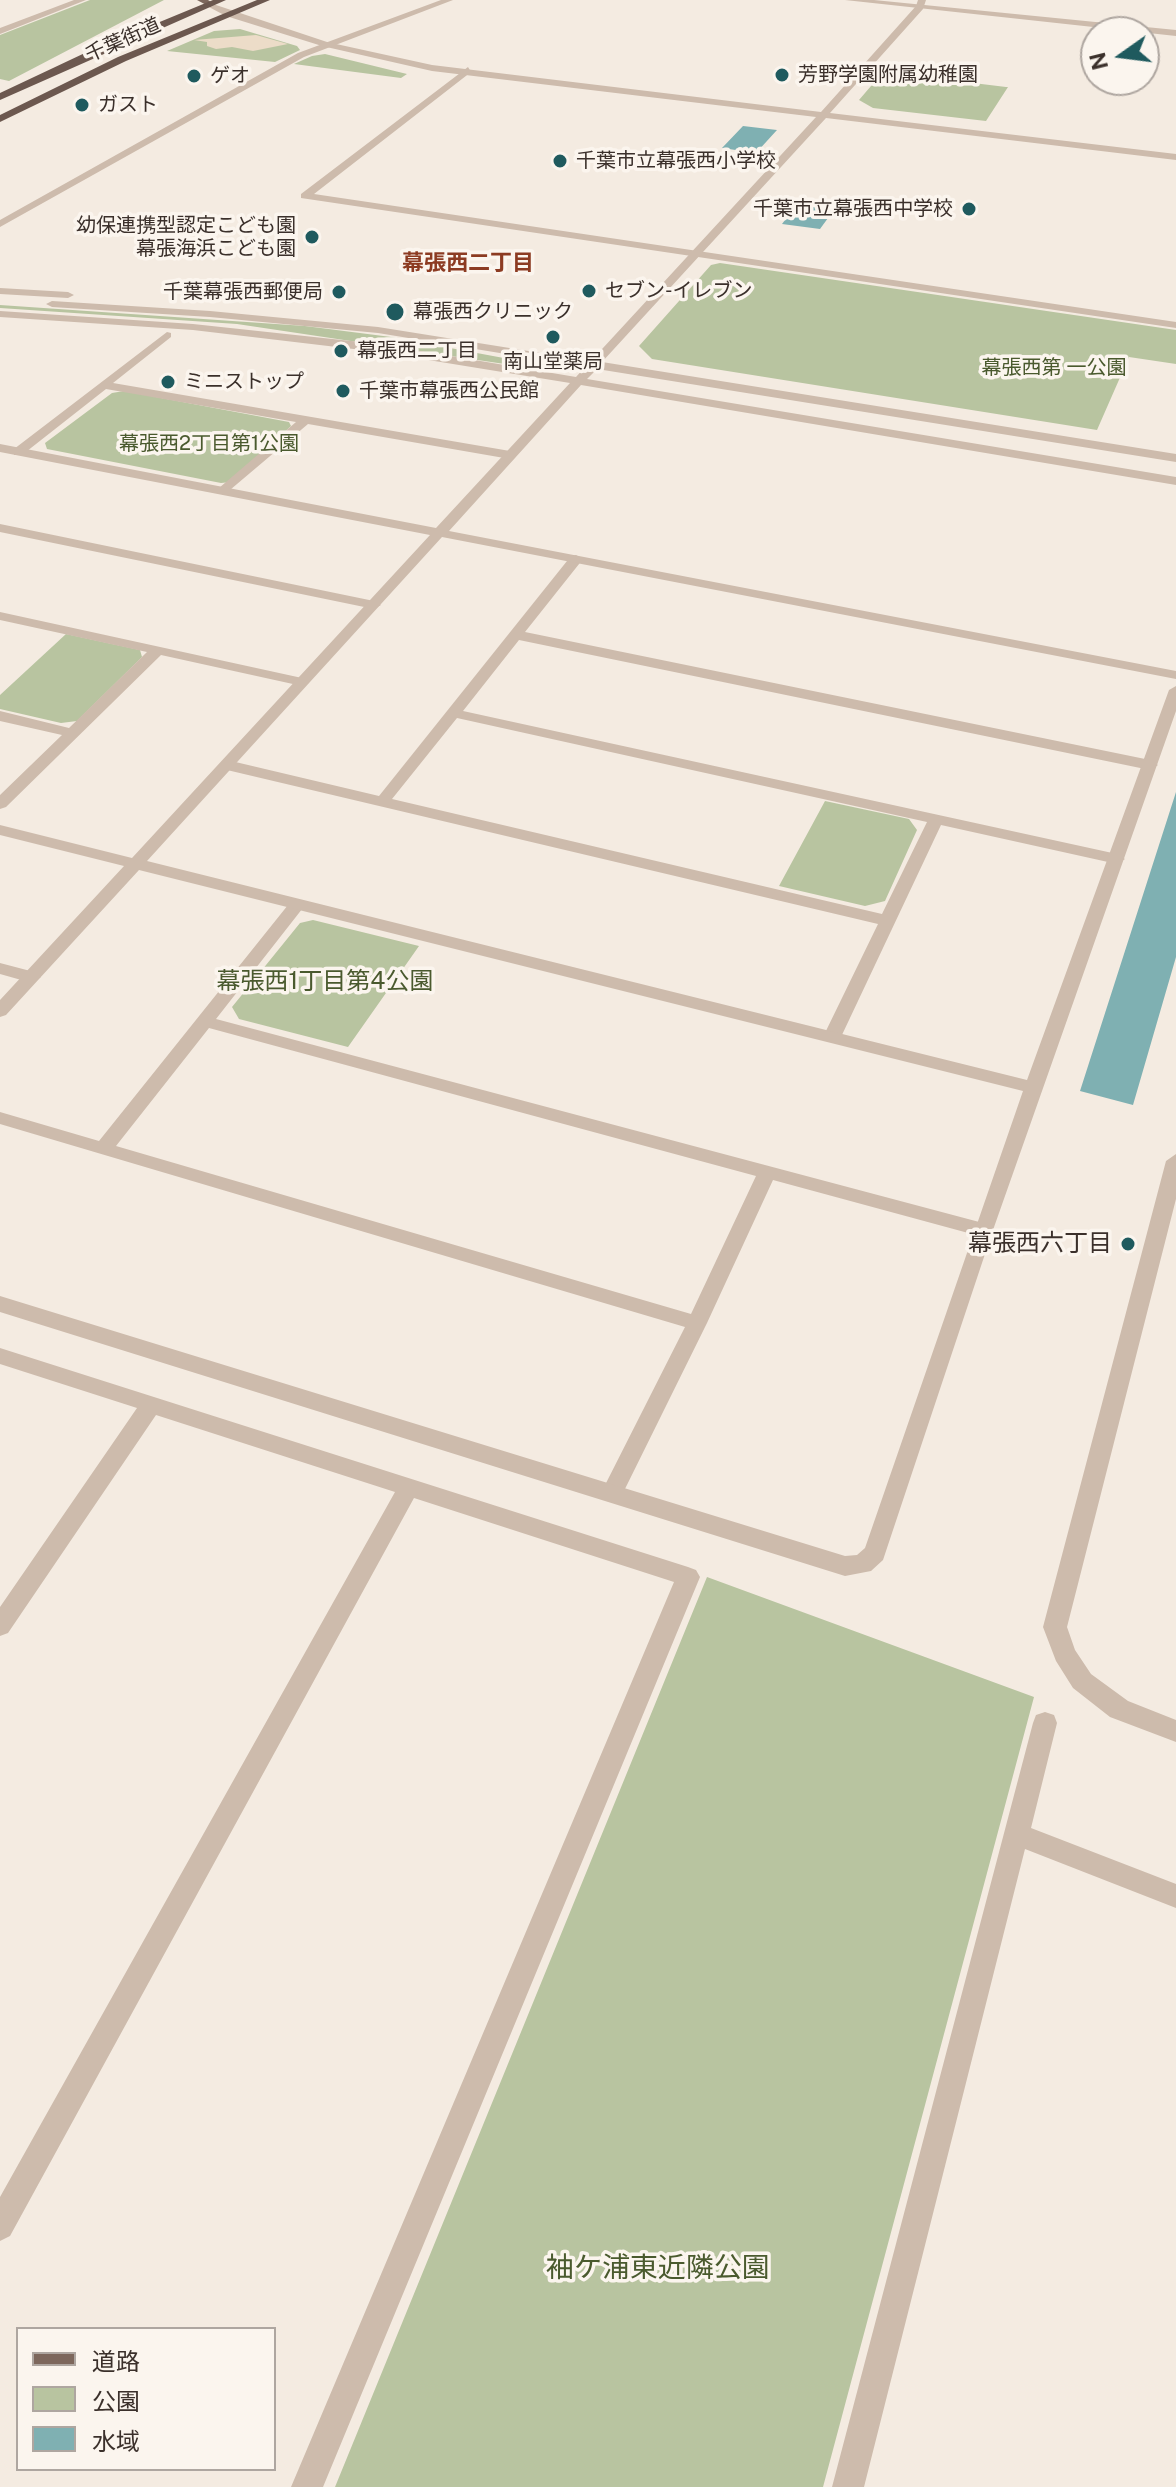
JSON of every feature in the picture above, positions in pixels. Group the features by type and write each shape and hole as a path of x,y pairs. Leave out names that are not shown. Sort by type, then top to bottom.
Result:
{"highway":[{"name":"千葉街道","path":"0,97 205,2 221,0"},
{"name":"千葉街道","path":"0,119 122,59 265,0"}],"street":[{"path":"1,31 82,0"},
{"path":"0,224 290,60 325,44 449,0"},
{"path":"849,0 921,4 1176,33"},
{"path":"205,2 245,8 287,20"},
{"path":"205,2 229,14 325,44 420,66 1176,157"},
{"path":"0,1011 823,115 921,4"},
{"path":"334,34 468,70"},
{"path":"468,70 305,196 1176,325"},
{"path":"0,291 164,301 210,314"},
{"path":"0,301 107,306 378,330 1176,458"},
{"path":"0,314 276,335 379,348 1176,481"},
{"path":"0,324 167,335 276,335"},
{"path":"18,452 167,335"},
{"path":"104,385 510,455"},
{"path":"224,491 305,420"},
{"path":"0,448 1176,675"},
{"path":"0,528 374,605"},
{"path":"382,802 576,559"},
{"path":"0,616 302,682"},
{"path":"516,635 1150,765"},
{"path":"0,804 158,650"},
{"path":"0,1304 845,1566 863,1564 875,1553 983,1230 1176,690"},
{"path":"453,713 1117,859"},
{"path":"0,716 72,733"},
{"path":"227,765 888,921"},
{"path":"832,1037 936,819"},
{"path":"0,830 1036,1088"},
{"path":"103,1149 298,904"},
{"path":"0,968 32,977"},
{"path":"206,1022 983,1230"},
{"path":"0,1118 697,1323"},
{"path":"1176,1161 1055,1627 1064,1654 1082,1681 1119,1709 1176,1731"},
{"path":"612,1493 697,1323 767,1172"},
{"path":"0,1356 688,1577 307,2487"},
{"path":"0,1626 151,1405"},
{"path":"0,2226 409,1487"},
{"path":"848,2487 1045,1723"},
{"path":"1016,1834 1176,1896"}],"green space":[{"path":"90,0 164,0 9,81 0,79 0,35"},
{"path":"240,29 297,46 300,50 275,62 167,51 214,31"},
{"path":"325,54 407,74 401,78 294,64"},
{"path":"883,72 1008,87 986,121 873,108 859,100"},
{"name":"幕張西第 一公園","path":"720,263 1176,330 1176,364 1129,357 1097,430 652,359 639,346 711,265"},
{"path":"0,305 305,326 391,337 552,367 538,369 237,324 0,308"},
{"name":"幕張西2丁目第1公園","path":"124,391 289,422 291,426 231,482 221,483 47,449 45,443 112,393"},
{"path":"66,634 140,650 142,657 77,721 61,723 0,709 0,695"},
{"path":"825,801 909,819 917,830 885,901 865,906 779,886"},
{"name":"幕張西1丁目第4公園","path":"313,920 419,946 348,1047 239,1019 232,1007 300,923"},
{"name":"袖ケ浦東近隣公園","path":"707,1577 1034,1697 823,2487 335,2487"}],"shaded area":[{"path":"256,35 288,44 253,51 232,47 216,49 207,46 207,42 194,40"}],"water":[{"path":"743,126 777,130 756,153 722,148"},
{"path":"801,199 839,203 820,229 782,224"},
{"path":"1176,792 1176,957 1133,1105 1080,1091"}],"place":[{"name":"芳野学園附属幼稚園","path":"782,75"},
{"name":"ゲオ","path":"194,76"},
{"name":"ガスト","path":"82,105"},
{"name":"千葉市立幕張西小学校","path":"560,161"},
{"name":"千葉市立幕張西中学校","path":"969,209"},
{"name":"幼保連携型認定こども園 幕張海浜こども園","path":"312,237"},
{"name":"セブン-イレブン","path":"589,291"},
{"name":"千葉幕張西郵便局","path":"339,292"},
{"name":"幕張西クリニック","path":"395,312"},
{"name":"南山堂薬局","path":"553,337"},
{"name":"幕張西二丁目","path":"341,351"},
{"name":"ミニストップ","path":"168,382"},
{"name":"千葉市幕張西公民館","path":"343,391"},
{"name":"幕張西六丁目","path":"1128,1244"}],"district":[{"name":"幕張西二丁目","path":"468,263"}]}
